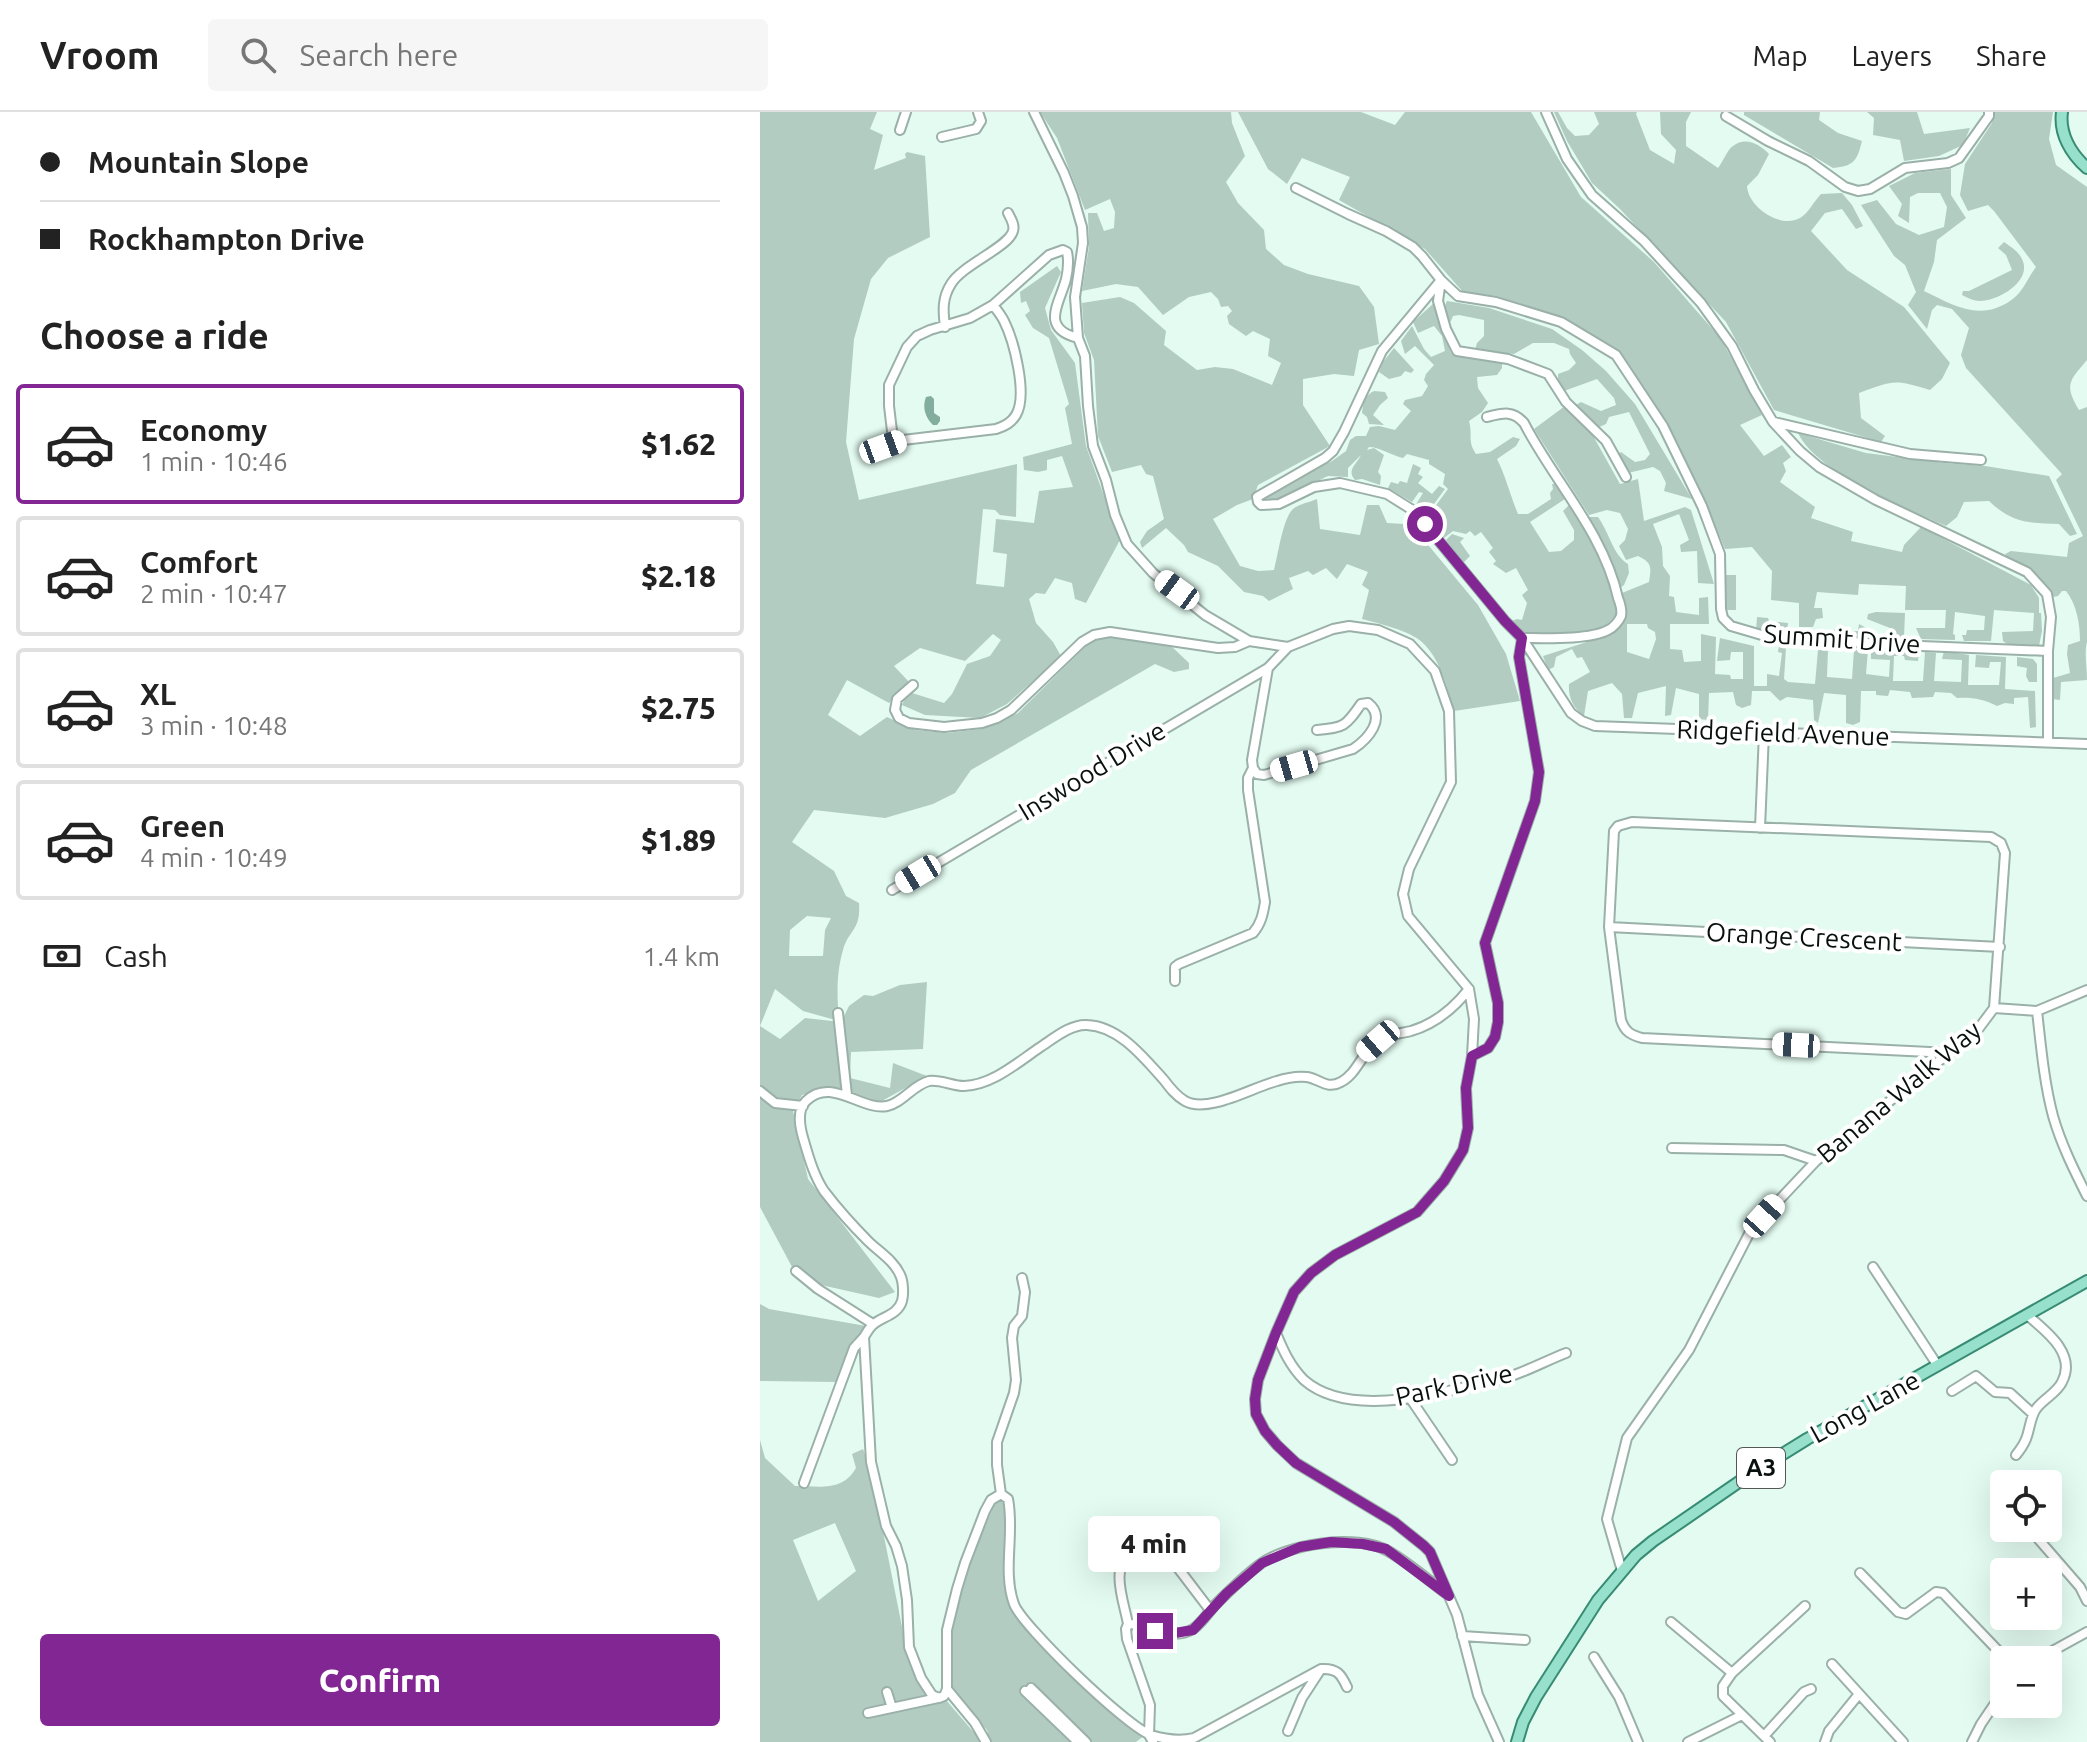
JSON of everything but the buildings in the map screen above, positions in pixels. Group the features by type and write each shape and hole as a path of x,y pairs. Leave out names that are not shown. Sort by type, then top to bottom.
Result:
{"main road":[{"path":"2062,112 2065,136 2075,158 2087,168"},
{"name":"Long Lane","path":"1517,1742 1536,1697 1598,1600 1636,1555 1653,1541 1807,1439 2087,1281"}],"street":[{"path":"900,130 906,112"},
{"path":"942,137 976,129 981,121 978,112"},
{"path":"1034,112 1064,173 1082,227 1083,243 1075,297 1078,338 1085,356 1093,446 1127,544 1153,573 1205,615 1249,641 1288,647 1349,626 1378,630 1410,644 1435,671 1449,711 1451,782 1404,883 1408,916 1469,989 1474,1019 1466,1088 1468,1128 1463,1150 1444,1181 1417,1212 1335,1255 1311,1273 1294,1292 1258,1380 1255,1399 1256,1414 1265,1431 1296,1463 1394,1522 1430,1552 1449,1596 1478,1695 1499,1742"},
{"path":"1546,112 1579,178 1592,195 1666,263 1701,303 1732,346 1773,422 1800,451 1819,467 1876,500 2027,572 2047,594 2051,617 2048,742"},
{"path":"1726,116 1809,161 1845,187 1858,191 1870,189 1905,168 1948,163 1959,158 1989,112"},
{"name":"Summit Drive","path":"1296,188 1413,247 1458,296 1496,302 1561,322 1616,355 1663,426 1702,506 1720,554 1721,609 1723,618 1731,626 1765,636 2048,651"},
{"path":"945,327 943,309 952,281 1007,240 1013,232 1013,221 1008,213"},
{"path":"892,431 889,385 907,347 917,336 970,318 993,305 1049,255 1063,250 1067,252 1068,267 1054,316 1062,331 1078,338"},
{"path":"1441,280 1438,301 1446,329 1457,351 1508,359 1548,374 1566,402 1606,441 1626,477"},
{"path":"1441,280 1382,351 1333,451 1263,492 1257,497 1258,502 1269,506 1279,504 1314,487 1340,483 1387,494 1414,511 1522,638 1573,637 1607,632 1621,616 1620,605 1613,576 1597,542 1519,417 1503,412 1487,417"},
{"path":"883,447 903,440 996,429 1010,423 1019,412 1020,376 1012,342 1004,321 993,305"},
{"path":"1773,422 1910,454 1981,460"},
{"path":"913,685 897,699 895,710 899,718 909,723 944,727 982,723 1011,710 1082,642 1094,635 1110,632 1218,648 1235,647 1249,641"},
{"path":"1472,1056 1488,1048 1495,1037 1498,1003 1485,943 1535,801 1539,772 1519,657 1522,638"},
{"name":"Ridgefield Avenue","path":"1522,638 1571,713 1595,726 2087,744"},
{"name":"Inswood Drive","path":"892,890 1268,668 1288,647"},
{"path":"1268,668 1252,760 1257,774 1264,775 1353,749 1363,743 1378,717 1368,703 1361,704 1341,728 1317,730"},
{"path":"1760,828 1764,733"},
{"path":"1175,981 1175,967 1179,964 1253,933 1258,927 1265,902 1248,790 1248,778 1253,768"},
{"name":"Banana Walk Way","path":"1609,927 1612,836 1618,826 1632,822 1997,839 2004,847 1994,1008 1979,1028 1950,1053 1816,1161 1751,1230 1689,1350 1627,1438 1607,1519 1622,1571"},
{"path":"1609,927 1621,1020 1623,1028 1631,1035 1950,1053"},
{"name":"Orange Crescent","path":"1609,927 2000,947"},
{"path":"804,1483 854,1348 873,1324 895,1311 902,1301 902,1279 895,1267 841,1211 818,1182 801,1131 800,1111 807,1100 820,1093 836,1092 869,1105 888,1106 932,1080 958,1086 973,1085 1001,1074 1053,1038 1076,1026 1088,1024 1102,1027 1139,1052 1175,1093 1194,1105 1222,1100 1291,1078 1310,1077 1328,1086 1341,1083 1349,1076 1378,1041 1421,1027 1447,1013 1469,989"},
{"path":"1994,1008 2037,1011 2087,990"},
{"path":"2037,1011 2053,1116 2069,1160 2087,1196"},
{"path":"838,1013 847,1095"},
{"path":"760,1091 775,1103 803,1106"},
{"path":"1672,1148 1784,1150 1816,1161"},
{"path":"1873,1267 1938,1366"},
{"path":"796,1271 873,1324"},
{"path":"1022,1278 1025,1292 1022,1316 1014,1326 1012,1338 1016,1380 997,1442 1001,1494 1008,1499 1011,1516 1010,1589 1015,1608 1062,1661 1151,1738"},
{"path":"2016,1455 2026,1439 2033,1414 2039,1404 2062,1383 2065,1368 2062,1352 2053,1338 2027,1315"},
{"name":"Park Drive","path":"1276,1333 1288,1362 1306,1381 1326,1393 1364,1401 1410,1398 1456,1390 1512,1376 1566,1353"},
{"path":"864,1337 871,1462 886,1526 902,1566 909,1647 926,1686 932,1695 939,1698"},
{"path":"1952,1391 1976,1376 1995,1392 2010,1393 2033,1414"},
{"path":"1410,1398 1452,1460"},
{"path":"868,1713 944,1696 947,1689 947,1630 957,1589 985,1511 991,1500 1001,1494"},
{"path":"1158,1539 1165,1543 1175,1564 1210,1610"},
{"path":"1128,1624 1169,1634 1193,1630 1210,1610 1262,1563 1300,1547 1331,1542 1386,1549 1449,1596"},
{"path":"2041,1542 2080,1587 2087,1601"},
{"path":"1130,1552 1124,1557 1119,1573 1128,1624 1127,1639 1150,1705 1151,1738"},
{"path":"1860,1573 1903,1614 1936,1592 1943,1593 1994,1646"},
{"path":"1805,1606 1732,1673 1722,1691 1723,1696 1768,1739 1804,1692 1811,1689"},
{"path":"1671,1622 1732,1673"},
{"path":"2062,1646 2087,1632"},
{"path":"1462,1636 1525,1640"},
{"path":"1594,1657 1619,1697 1638,1742"},
{"path":"1832,1664 1903,1742"},
{"path":"1288,1731 1302,1698 1321,1669"},
{"path":"1139,1741 1194,1738 1321,1669 1336,1671 1347,1687"},
{"path":"947,1689 975,1723 986,1742"},
{"path":"1078,1742 1028,1690 1086,1742"},
{"path":"887,1692 892,1708"},
{"path":"1825,1742 1829,1731 1859,1694"},
{"path":"1972,1742 1990,1711"},
{"path":"1688,1742 1742,1715"}],"shaded area":[{"path":"760,112 877,112 870,129 883,135 874,170 906,158 907,152 925,156 930,237 888,258 871,279 854,339 846,442 859,500 1017,464 1016,517 983,509 976,584 1004,587 1007,554 993,552 996,519 1034,523 1039,491 1073,487 1062,456 1047,460 1047,470 1038,472 1024,470 1023,457 1072,444 1065,408 1069,404 1049,338 1033,328 1025,315 1030,311 1026,301 1021,303 1020,292 1057,266 1061,272 1045,308 1051,330 1075,363 1086,446 1120,540 1086,603 1075,599 1072,583 1055,578 1045,594 1036,593 1029,599 1036,623 1061,656 1007,704 980,718 925,715 902,705 912,693 944,703 967,664 990,656 1001,640 993,634 965,661 920,648 894,666 910,683 889,703 847,680 828,715 860,736 887,717 916,730 947,733 981,729 1018,713 1085,647 1097,638 1111,635 1170,645 1189,663 1189,669 1174,672 1155,664 971,770 955,793 933,804 885,818 814,810 792,842 834,871 846,896 859,903 858,919 845,943 839,968 839,1021 803,1011 775,989 760,1026","holes":["807,916 831,918 825,930 823,956 789,956 790,930"]},
{"path":"1040,112 1231,112 1245,156 1226,182 1238,203 1264,230 1266,249 1284,265 1359,286 1374,307 1379,344 1359,350 1354,376 1334,374 1303,379 1303,405 1330,446 1258,485 1253,499 1213,519 1240,566 1258,571 1274,570 1286,520 1295,507 1317,499 1320,529 1360,535 1367,505 1379,505 1387,523 1404,524 1424,540 1478,605 1506,654 1520,701 1454,711 1439,665 1422,642 1402,631 1362,619 1369,590 1362,585 1368,572 1347,564 1337,579 1326,568 1313,575 1308,571 1289,578 1293,589 1269,601 1263,596 1244,592 1218,566 1188,552 1166,528 1142,548 1140,542 1147,531 1164,519 1153,476 1146,474 1141,465 1112,472 1098,436 1094,360 1084,333 1082,303 1120,297 1134,303 1166,331 1164,345 1197,370 1215,367 1233,369 1272,385 1281,363 1268,356 1270,339 1253,331 1246,336 1229,324 1227,316 1232,311 1228,306 1221,307 1211,292 1189,297 1163,315 1138,287 1116,284 1082,291 1089,247 1088,213 1097,213 1104,231 1114,228 1115,212 1110,199 1085,210 1057,138"},
{"path":"1238,112 1361,112 1395,125 1405,112 1531,112 1581,197 1654,262 1721,339 1762,415 1740,425 1764,456 1782,445 1791,457 1783,463 1786,471 1780,482 1815,507 1811,518 1853,532 1851,541 1902,552 1904,545 1921,527 2031,585 2039,598 2041,613 2039,646 2007,644 2003,641 2002,632 2033,631 2034,613 1994,610 1991,641 1964,641 1962,635 1966,635 1967,630 1984,630 1985,616 1955,612 1955,640 1921,639 1916,628 1945,628 1946,610 1905,610 1906,586 1859,584 1858,595 1817,592 1814,608 1822,608 1823,618 1816,619 1813,627 1799,627 1799,603 1771,600 1772,571 1752,547 1725,549 1668,425 1620,351 1563,318 1497,296 1463,292 1425,249 1339,200 1350,177 1302,158 1287,184 1268,169"},
{"path":"1554,112 1558,112 1575,136 1589,135 1599,124 1594,112 1637,112 1650,150 1674,164 1676,150 1661,134 1660,112 1691,112 1686,122 1686,146 1718,168 1729,150 1738,143 1752,143 1769,154 1758,175 1747,186 1759,208 1783,221 1792,221 1806,214 1821,194 1842,193 1863,226 1856,229 1842,209 1825,213 1811,231 1847,270 1904,307 1950,363 1942,379 1930,390 1894,382 1859,393 1861,418 1885,436 1881,442 1774,410 1726,322 1592,183"},
{"path":"1744,112 1820,112 1819,120 1838,133 1862,141 1856,158 1850,164 1833,168 1744,115"},
{"path":"1867,112 1917,112 1924,134 1970,128 1963,145 1939,156 1904,161 1900,140 1873,135 1874,118"},
{"path":"1994,112 2053,112 2049,139 2056,165 2087,187 2087,360 2073,378 2070,389 2079,410 2087,407 2087,680 2061,682 2060,700 2052,699 2053,678 2070,673 2068,645 2080,641 2075,608 2066,591 2053,597 2035,574 2005,554 2011,551 2067,557 2069,543 2083,536 2056,480 2062,474 1966,368 1961,355 1969,328 1952,309 1937,305 1932,310 1927,329 1908,305 1916,292 1905,265 1894,256 1861,205 1877,200 1896,224 1919,235 1944,227 1947,207 1940,193 1918,193 1910,197 1909,223 1898,216 1902,204 1889,186 1915,173 1951,169 1951,195 1966,218 1937,240 1934,262 1924,291 1969,310 1980,311 1991,310 2014,298 2036,267 1988,205 1968,211 1960,195 1965,164 1992,123"},
{"path":"2004,242 2022,259 2023,275 2018,282 1996,298 1980,301 1962,295 1963,291 2012,270 2006,255 1998,248"},
{"path":"1447,301 1489,308 1552,329 1582,350 1606,371 1635,404 1692,499 1664,491 1666,483 1660,471 1653,467 1628,473 1617,455 1621,452 1635,462 1645,460 1650,454 1629,412 1609,417 1606,424 1597,428 1574,406 1581,402 1601,411 1616,405 1614,398 1597,379 1564,391 1558,374 1576,363 1569,349 1554,343 1533,343 1514,354 1475,350 1484,336 1484,320 1459,315 1453,316 1448,324 1443,310"},
{"path":"1434,303 1451,353 1465,358 1502,362 1497,375 1477,377 1478,388 1488,403 1482,412 1469,421 1472,445 1476,454 1490,452 1513,437 1520,439 1516,446 1497,459 1518,514 1528,514 1551,499 1552,484 1557,484 1565,499 1530,522 1549,552 1561,551 1574,540 1574,530 1563,511 1570,504 1610,576 1617,614 1603,628 1567,635 1528,635 1521,631 1512,621 1522,620 1527,603 1522,595 1528,590 1516,568 1506,573 1493,564 1496,561 1489,552 1493,548 1481,532 1475,536 1470,531 1466,534 1453,531 1444,538 1428,516 1448,489 1443,484 1445,474 1429,464 1429,460 1407,454 1403,458 1377,448 1369,447 1367,450 1374,448 1384,455 1378,472 1380,485 1355,480 1352,470 1361,455 1348,468 1348,477 1328,476 1275,501 1267,500 1267,495 1332,461 1346,451 1350,440 1356,436 1366,436 1370,427 1395,430 1411,411 1403,404 1405,400 1422,396 1428,386 1424,380 1426,374 1434,365 1415,346 1405,354 1401,341 1412,326 1431,357 1445,351 1442,336 1434,326 1418,333 1413,322"},
{"path":"1394,348 1414,370 1389,379 1379,372"},
{"path":"1374,391 1385,392 1388,398 1373,415 1384,425 1369,424 1362,413 1365,400"},
{"path":"926,397 934,399 934,413 940,417 937,425 933,425 925,412"},
{"path":"1565,406 1587,425 1620,484 1638,479 1644,521 1685,507 1691,510 1714,584 1698,583 1697,551 1681,552 1680,545 1689,540 1679,514 1653,524 1662,547 1663,566 1670,576 1669,596 1674,597 1676,612 1699,615 1699,598 1708,597 1709,624 1670,624 1670,649 1682,650 1684,662 1701,661 1701,634 1716,637 1715,674 1730,675 1731,679 1743,679 1743,652 1731,652 1730,660 1717,661 1720,638 1754,646 1754,686 1767,686 1767,674 1779,676 1782,653 1778,652 1779,646 1786,647 1784,679 1788,682 1815,684 1818,650 1828,650 1827,677 1852,679 1854,650 1868,650 1866,674 1889,677 1890,660 1871,659 1871,651 1919,652 1918,661 1894,656 1893,681 1923,681 1925,652 1936,653 1934,681 1961,682 1962,660 1942,659 1944,651 1969,655 1968,685 1999,685 2001,662 1990,662 1989,668 1975,667 1976,655 2006,657 2005,689 2035,691 2036,727 2030,728 2028,697 2014,698 2014,704 1997,706 1977,699 1957,698 1951,693 1935,692 1933,697 1912,698 1910,692 1890,690 1888,696 1876,695 1876,691 1861,691 1860,722 1853,725 1846,723 1846,695 1824,693 1818,723 1814,720 1813,700 1787,697 1780,701 1770,691 1752,691 1751,705 1742,708 1736,705 1733,692 1709,693 1708,720 1699,719 1699,694 1676,688 1671,715 1665,716 1666,686 1638,693 1632,718 1624,718 1622,694 1612,683 1588,691 1584,716 1574,706 1569,689 1569,684 1590,672 1582,657 1577,658 1572,649 1556,657 1554,667 1548,670 1543,656 1612,634 1621,624 1627,609 1622,593 1649,582 1650,566 1638,556 1626,560 1619,546 1625,540 1628,529 1620,513 1607,510 1589,515 1534,429","holes":["1627,624 1647,624 1655,632 1656,639 1649,659 1627,652"]},
{"path":"1798,433 1866,453 2049,476 2077,534 2070,536 2059,524 2013,518 1989,501 1964,502 1957,517 1946,526 1842,475 1808,448"},
{"path":"1413,464 1421,468 1418,474 1423,477 1418,483 1432,494 1439,486 1445,489 1426,515 1415,506 1423,493 1419,492 1412,502 1388,488 1391,482 1407,483"},
{"path":"1585,517 1598,517 1619,555 1628,564 1629,573 1620,588 1609,558"},
{"path":"1452,534 1464,538 1460,542 1470,556 1463,563 1446,540"},
{"path":"1723,575 1736,575 1736,610 1723,610"},
{"path":"1905,613 1904,637 1895,637 1895,630 1867,619 1868,614"},
{"path":"1757,617 1788,623 1787,635 1756,631"},
{"path":"1859,624 1885,638 1826,637 1827,631 1858,631"},
{"path":"2017,657 2033,659 2037,664 2037,682 2029,682 2027,668 2017,666"},
{"path":"927,982 923,1049 851,1052 850,1078 890,1088 893,1063 927,1076 880,1102 837,1088 802,1095 793,1111 808,1179 895,1292 879,1298 799,1280 760,1207 760,1026 780,1039 805,1018 841,1022 849,1006 864,995 873,996 900,985"},
{"path":"760,1304 769,1309 866,1326 838,1382 760,1381"},
{"path":"760,1440 765,1458 795,1486 822,1487 844,1481 856,1468 852,1454 863,1449 871,1471 906,1647 933,1701 946,1700 982,1742 760,1742","holes":["835,1523 856,1571 818,1601 793,1540"]},
{"path":"1000,1501 1007,1516 1004,1587 1012,1608 1145,1735 1136,1742 990,1742 987,1730 952,1690 952,1632 968,1566 994,1505"}],"route":[{"path":"1155,1631 1169,1634 1193,1630 1227,1593 1262,1563 1300,1547 1331,1542 1386,1549 1449,1596 1430,1552 1394,1522 1296,1463 1265,1431 1256,1414 1255,1399 1258,1380 1294,1292 1311,1273 1335,1255 1417,1212 1444,1181 1463,1150 1468,1128 1466,1088 1472,1056 1488,1048 1495,1037 1498,1022 1494,978 1485,943 1535,801 1539,772 1519,657 1522,638 1425,524"}]}
